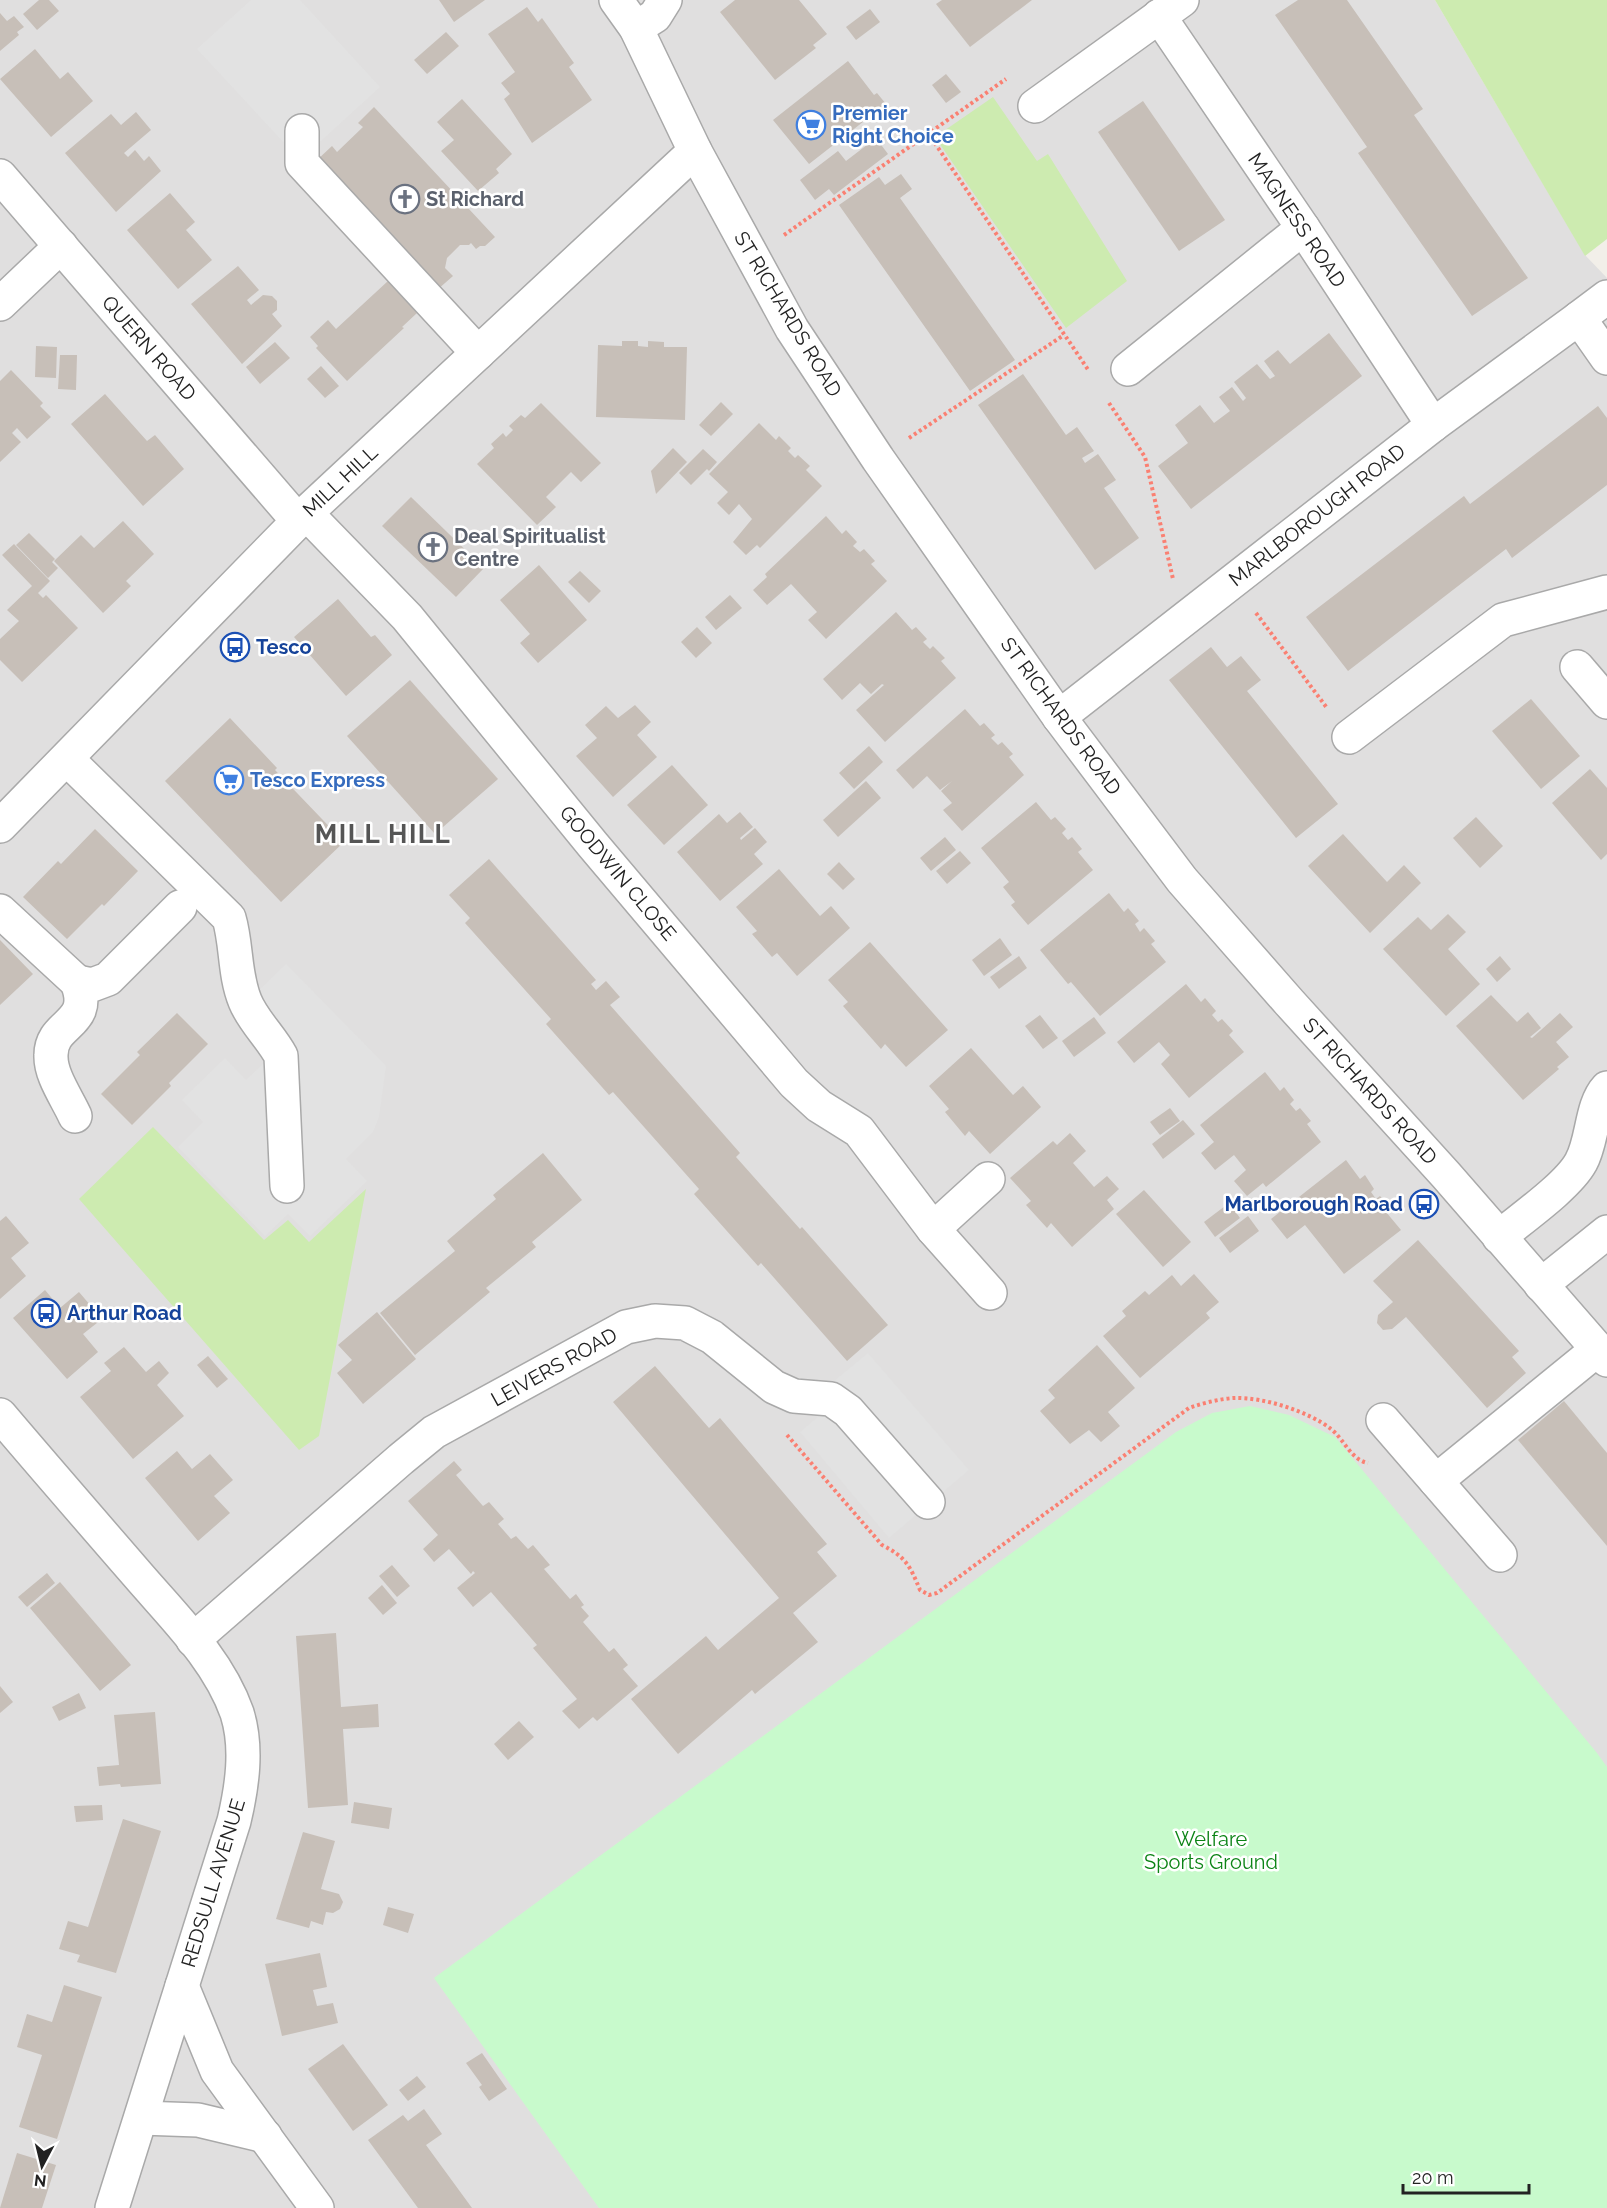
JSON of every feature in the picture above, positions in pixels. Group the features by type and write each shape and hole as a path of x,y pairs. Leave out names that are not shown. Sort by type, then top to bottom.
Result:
{"street":[{"name":"ST RICHARDS ROAD","path":"616,0 636,28 695,151 792,329 878,459 1059,717 1182,880 1541,1285 1602,1347"},
{"path":"636,28 655,16 665,0"},
{"name":"MAGNESS ROAD","path":"1035,106 1170,8 1303,228 1433,425"},
{"path":"302,131 302,162 478,353"},
{"name":"MILL HILL","path":"0,826 68,759 302,517 695,151"},
{"name":"QUERN ROAD","path":"0,176 302,517"},
{"path":"1128,369 1303,228"},
{"path":"0,304 61,246"},
{"name":"MARLBOROUGH ROAD","path":"1059,717 1433,425 1607,297"},
{"path":"1579,318 1607,358"},
{"name":"GOODWIN CLOSE","path":"302,517 407,617 593,844 794,1083 819,1106 859,1131 933,1229 990,1293"},
{"path":"1349,737 1503,620 1607,592"},
{"path":"1577,667 1607,702"},
{"path":"68,759 229,918 234,934 239,984 246,1004 281,1056 287,1186"},
{"path":"77,982 92,985 108,979 180,906"},
{"path":"0,911 77,982 82,996 81,1011 54,1040 51,1052 55,1074 75,1116"},
{"path":"1499,1237 1571,1177 1582,1161 1597,1111 1607,1088"},
{"path":"933,1229 988,1179"},
{"path":"1541,1285 1607,1232"},
{"name":"LEIVERS ROAD","path":"193,1640 434,1432 626,1327 655,1321 685,1323 712,1336 774,1387 794,1395 831,1399 848,1411 928,1502"},
{"path":"1436,1481 1602,1347"},
{"path":"1383,1420 1500,1555"},
{"name":"REDSULL AVENUE","path":"5,1431 193,1640 224,1683 237,1715 243,1750 241,1791 234,1821 112,2208"},
{"path":"182,1986 217,2071 317,2208"},
{"path":"141,2118 198,2120 265,2136"}],"path":[{"path":"752,258 1011,75"},
{"path":"928,133 1094,380"},
{"path":"878,459 1065,335"},
{"path":"1107,399 1145,457 1184,619"},
{"path":"1233,581 1349,737"},
{"path":"794,1395 786,1434 882,1545 899,1554 913,1574 920,1590 929,1595 937,1593 1188,1408 1210,1401 1235,1398 1255,1400 1295,1410 1332,1430 1358,1459 1365,1463 1413,1455"}],"shaded area":[{"path":"0,0 1435,0 1585,255 1607,278 1607,2208 0,2208"},
{"path":"251,0 300,0 380,87 300,160 197,49"},
{"path":"286,964 386,1066 379,1117 373,1132 346,1159 367,1181 310,1236 288,1214 265,1236 178,1147 203,1122 182,1100 225,1058 246,1080 287,1041 248,1001"},
{"path":"868,1353 969,1470 889,1538 800,1432 845,1394 834,1381"}],"green space":[{"path":"1435,0 1607,0 1607,239 1585,256"},
{"path":"993,97 1037,161 1048,154 1127,281 1066,328 935,137"},
{"path":"153,1127 264,1240 288,1220 309,1242 366,1189 319,1436 299,1450 79,1199"},
{"name":"Welfare Sports Ground","path":"1250,1406 1289,1415 1335,1437 1607,1767 1607,2208 599,2208 434,1978 1176,1432 1212,1413"}],"building":[{"path":"39,0 49,0 59,11 37,30 23,14"},
{"path":"439,0 485,0 454,22"},
{"path":"735,0 799,0 827,34 813,45 816,48 775,80 720,12"},
{"path":"942,0 1032,0 970,47 936,4"},
{"path":"1298,0 1347,0 1423,109 1414,115 1528,278 1472,316 1358,153 1367,147 1275,15"},
{"path":"527,7 538,22 542,18 574,63 569,67 592,100 532,143 504,99 510,94 501,83 515,72 488,34"},
{"path":"870,9 880,22 856,40 846,27"},
{"path":"0,13 7,21 14,16 24,27 17,32 19,35 0,51"},
{"path":"446,32 459,46 427,74 414,60"},
{"path":"35,49 60,79 68,72 93,101 51,137 0,79"},
{"path":"848,61 874,95 877,93 886,104 809,164 773,120"},
{"path":"946,74 961,92 946,103 932,85"},
{"path":"462,99 512,154 496,169 499,173 478,191 441,151 454,140 437,122"},
{"path":"1143,101 1225,220 1179,251 1098,132"},
{"name":"St Richard","path":"374,107 495,237 485,246 476,249 471,243 460,245 447,258 445,268 453,276 437,290 316,161 332,146 337,152 363,127 358,123"},
{"path":"136,112 151,130 124,153 128,157 135,150 144,161 149,156 161,171 116,212 65,153 111,114 121,125"},
{"path":"876,138 888,154 834,195 829,189 815,200 800,180 838,151 846,161"},
{"path":"901,174 912,189 900,198 1015,360 970,391 839,205 879,177 885,185"},
{"path":"170,193 195,222 186,230 212,260 178,289 127,230"},
{"path":"238,266 259,290 247,300 251,305 263,295 272,296 277,301 277,310 272,314 282,326 242,364 191,304"},
{"path":"388,281 417,313 347,381 316,348 318,346 310,337 328,320 336,329"},
{"path":"1329,333 1362,376 1191,509 1158,466 1188,443 1175,425 1200,405 1214,423 1230,411 1219,397 1232,387 1243,401 1246,398 1234,382 1257,364 1270,379 1275,376 1264,361 1278,350 1290,364"},
{"path":"622,341 638,341 638,346 648,347 648,341 664,342 664,347 687,347 685,420 596,417 598,345 622,346"},
{"path":"275,342 290,358 260,384 246,367"},
{"path":"36,346 57,347 56,378 35,377"},
{"path":"60,355 77,355 76,390 58,389"},
{"path":"321,366 339,386 325,398 307,379"},
{"path":"11,370 43,403 40,406 51,417 27,439 17,428 12,433 21,442 0,462 0,381"},
{"path":"1023,374 1066,435 1077,427 1094,451 1082,458 1085,463 1098,454 1116,480 1104,488 1139,538 1095,570 978,405"},
{"path":"105,394 147,441 155,435 184,469 143,506 71,424"},
{"path":"721,402 733,414 711,436 699,425"},
{"path":"541,403 601,463 581,482 571,472 546,497 556,507 537,525 477,464 494,448 491,444 503,433 506,437 513,430 509,426 521,415 525,418"},
{"path":"1598,406 1607,418 1607,485 1512,558 1506,549 1348,671 1306,617 1464,496 1470,504"},
{"path":"759,423 776,440 779,436 791,448 788,451 795,458 798,455 810,466 806,470 822,486 760,548 757,545 746,555 733,542 752,519 739,504 729,515 717,503 728,492 709,474"},
{"path":"673,448 687,462 656,494 651,471"},
{"path":"703,449 717,462 691,485 679,473"},
{"name":"Deal Spiritualist Centre","path":"411,497 484,568 456,597 382,526"},
{"path":"826,516 842,534 846,530 857,542 853,546 860,552 864,549 875,561 871,564 887,581 826,639 808,620 817,612 791,584 767,605 753,590 767,577 765,574"},
{"path":"123,521 154,554 126,581 131,586 103,613 54,561 81,535 94,548"},
{"path":"29,533 55,559 52,562 58,568 48,578 16,545"},
{"path":"14,544 50,581 38,593 43,598 46,595 78,628 22,682 0,660 0,639 19,621 7,610 32,586 2,555"},
{"path":"539,565 587,620 538,663 520,643 530,634 500,600"},
{"path":"580,571 601,591 589,603 568,582"},
{"path":"730,595 742,608 716,630 705,617"},
{"path":"338,599 371,637 375,635 392,655 346,696 294,637"},
{"path":"896,612 912,630 916,627 927,639 923,642 930,649 933,646 945,658 941,661 956,678 885,742 856,710 884,685 882,684 871,694 860,683 842,700 823,679"},
{"path":"697,627 712,643 696,658 681,642"},
{"path":"1211,647 1227,667 1241,656 1261,680 1247,691 1338,804 1296,838 1169,680"},
{"path":"410,680 498,779 435,834 347,736"},
{"path":"1531,699 1580,756 1541,789 1492,731"},
{"path":"635,705 651,722 637,735 657,757 613,797 576,756 597,738 585,725 606,706 618,718"},
{"path":"965,709 980,726 984,723 995,735 991,738 998,745 1002,742 1013,754 1009,757 1024,775 962,831 943,810 952,803 941,791 952,781 940,790 927,776 913,789 896,770"},
{"path":"230,718 277,768 275,770 344,842 281,902 165,781"},
{"path":"869,746 883,762 854,789 839,773"},
{"path":"672,765 708,805 664,845 627,805"},
{"path":"1590,769 1607,788 1607,854 1601,860 1552,803"},
{"path":"866,781 881,798 838,837 823,820"},
{"path":"1036,802 1051,820 1055,817 1066,829 1062,833 1068,840 1072,837 1082,849 1078,852 1093,870 1028,925 1011,905 1015,902 1003,887 1009,882 981,848"},
{"path":"740,812 753,827 740,838 741,840 755,828 767,842 754,854 763,864 720,901 677,852 719,814 727,823"},
{"path":"1476,817 1503,846 1480,868 1453,838"},
{"path":"95,829 138,871 67,939 23,897 58,861 61,864"},
{"path":"1343,834 1387,882 1404,865 1421,883 1370,933 1308,866"},
{"path":"945,837 956,850 931,871 920,858"},
{"path":"960,851 971,863 947,884 936,871"},
{"path":"489,859 596,980 591,984 596,990 606,981 620,997 610,1005 740,1153 736,1157 800,1229 802,1227 888,1325 847,1361 761,1263 758,1266 694,1194 699,1189 613,1092 609,1095 546,1024 551,1019 465,923 470,918 449,895"},
{"path":"839,862 855,879 843,890 827,874"},
{"path":"779,869 820,916 831,906 850,928 797,976 777,953 772,957 752,934 757,931 736,907"},
{"path":"1109,893 1124,912 1128,908 1139,921 1135,924 1140,932 1144,928 1155,941 1151,944 1166,962 1100,1016 1071,982 1068,984 1040,950"},
{"path":"1448,914 1466,932 1448,949 1480,984 1446,1016 1383,949 1418,917 1431,930"},
{"path":"1000,938 1012,955 984,976 972,960"},
{"path":"0,940 33,974 0,1005"},
{"path":"870,942 948,1030 906,1067 885,1044 881,1049 843,1006 848,1002 828,980"},
{"path":"1019,956 1027,968 999,989 990,977"},
{"path":"1500,956 1511,969 1497,982 1486,969"},
{"path":"1186,984 1201,1002 1205,998 1216,1011 1212,1015 1218,1022 1222,1019 1233,1031 1229,1035 1244,1052 1189,1098 1161,1064 1170,1055 1159,1042 1134,1063 1117,1042"},
{"path":"1491,995 1517,1022 1528,1012 1541,1028 1530,1037 1532,1038 1560,1013 1573,1027 1556,1042 1569,1057 1557,1067 1559,1069 1523,1100 1456,1026"},
{"path":"177,1013 208,1044 132,1125 101,1094 140,1055 137,1052"},
{"path":"1040,1015 1058,1038 1043,1049 1025,1026"},
{"path":"1094,1017 1106,1033 1074,1057 1062,1041"},
{"path":"971,1048 1013,1095 1023,1086 1041,1107 990,1154 969,1131 965,1136 945,1112 949,1109 929,1086"},
{"path":"1265,1072 1280,1091 1284,1087 1294,1100 1290,1104 1296,1111 1300,1108 1311,1121 1307,1124 1321,1142 1266,1187 1263,1183 1247,1196 1234,1181 1246,1170 1234,1155 1215,1170 1201,1153 1214,1142 1200,1125"},
{"path":"1170,1108 1180,1121 1160,1135 1150,1122"},
{"path":"1183,1120 1195,1134 1163,1159 1152,1144"},
{"path":"1070,1133 1086,1151 1073,1163 1094,1187 1107,1176 1119,1189 1107,1200 1114,1209 1072,1247 1051,1223 1047,1228 1026,1205 1031,1201 1010,1178 1053,1141 1057,1145"},
{"path":"543,1153 582,1200 532,1242 536,1247 486,1288 490,1292 415,1355 380,1313 455,1251 447,1241 496,1199 493,1195"},
{"path":"1346,1160 1360,1179 1365,1175 1374,1189 1371,1192 1376,1199 1380,1196 1391,1209 1386,1212 1401,1230 1344,1274 1305,1225 1287,1239 1271,1219"},
{"path":"1144,1190 1191,1242 1163,1267 1116,1214"},
{"path":"1229,1203 1240,1218 1215,1237 1204,1222"},
{"path":"6,1216 29,1243 11,1258 26,1276 0,1299 0,1221"},
{"path":"1248,1216 1259,1231 1230,1253 1219,1238"},
{"path":"1418,1240 1519,1351 1512,1357 1526,1373 1487,1408 1406,1317 1392,1329 1383,1330 1377,1323 1378,1315 1393,1302 1373,1281"},
{"path":"1194,1274 1219,1302 1206,1313 1210,1318 1140,1378 1103,1336 1126,1316 1122,1311 1145,1291 1149,1295 1172,1275 1181,1286"},
{"path":"45,1290 60,1308 79,1292 102,1319 83,1334 98,1352 67,1379 13,1318"},
{"path":"377,1312 416,1359 363,1404 337,1373 352,1360 338,1345"},
{"path":"1097,1345 1135,1388 1108,1412 1120,1426 1101,1442 1089,1430 1070,1444 1040,1411 1055,1398 1048,1390"},
{"path":"124,1347 146,1372 159,1361 169,1373 157,1385 184,1416 133,1459 80,1397 111,1371 104,1363"},
{"path":"208,1356 228,1379 217,1388 197,1365"},
{"path":"655,1366 709,1428 720,1418 827,1544 817,1552 837,1576 793,1613 818,1642 755,1694 752,1690 678,1754 631,1699 706,1636 718,1650 779,1598 613,1402"},
{"path":"1564,1401 1607,1453 1607,1546 1518,1440"},
{"path":"177,1451 192,1469 210,1454 233,1480 214,1496 230,1513 198,1541 145,1478"},
{"path":"454,1461 462,1470 456,1475 483,1506 489,1502 504,1519 498,1524 511,1539 516,1536 528,1549 533,1545 550,1565 544,1569 570,1599 576,1594 584,1605 581,1607 589,1616 583,1622 609,1652 614,1648 628,1665 623,1669 638,1686 597,1721 593,1717 579,1729 562,1711 577,1699 533,1648 537,1645 491,1592 473,1607 457,1588 475,1573 473,1571 471,1574 449,1549 434,1562 423,1549 438,1535 408,1501"},
{"path":"392,1565 410,1586 397,1597 379,1576"},
{"path":"47,1573 55,1583 27,1607 18,1597"},
{"path":"60,1582 131,1665 100,1691 30,1608"},
{"path":"382,1585 397,1603 383,1615 368,1598"},
{"path":"336,1633 341,1707 378,1704 379,1727 343,1729 348,1805 308,1808 296,1636"},
{"path":"0,1686 13,1702 0,1713"},
{"path":"79,1693 86,1708 59,1721 52,1707"},
{"path":"155,1712 161,1784 99,1786 97,1767 119,1765 114,1715"},
{"path":"519,1721 534,1737 508,1760 494,1744"},
{"path":"354,1802 392,1808 389,1829 351,1823"},
{"path":"102,1805 103,1820 76,1822 74,1806"},
{"path":"123,1819 161,1831 116,1973 77,1962 80,1955 59,1949 68,1921 88,1927"},
{"path":"303,1832 335,1841 321,1889 339,1894 343,1902 340,1909 333,1913 326,1912 323,1925 311,1921 309,1928 276,1919"},
{"path":"388,1907 414,1914 408,1933 383,1925"},
{"path":"320,1953 327,1987 313,1990 317,2006 333,2003 338,2023 282,2036 265,1964"},
{"path":"64,1985 102,1997 57,2139 19,2127 42,2055 17,2047 27,2014 52,2022"},
{"path":"343,2044 388,2105 353,2131 308,2069"},
{"path":"482,2053 507,2089 489,2101 479,2087 482,2085 466,2063"},
{"path":"417,2076 426,2087 408,2101 399,2090"},
{"path":"424,2109 442,2134 426,2145 472,2208 418,2208 368,2140 403,2115 408,2121"},
{"path":"17,2153 56,2165 42,2208 0,2208"}],"place":[{"name":"Premier Right Choice","path":"811,125"},
{"name":"St Richard","path":"405,199"},
{"name":"Deal Spiritualist Centre","path":"433,547"},
{"name":"Tesco","path":"235,647"},
{"name":"Tesco Express","path":"229,780"},
{"name":"Marlborough Road","path":"1424,1204"},
{"name":"Arthur Road","path":"46,1313"}],"district":[{"name":"MILL HILL","path":"383,834"}]}
